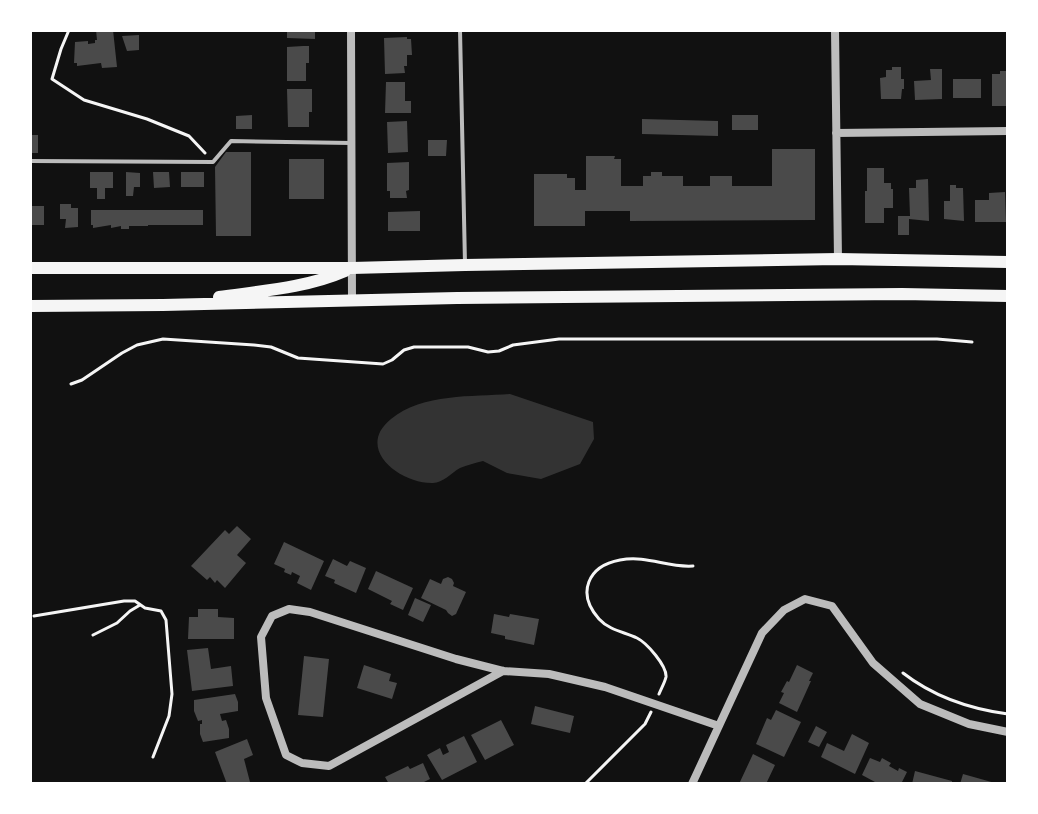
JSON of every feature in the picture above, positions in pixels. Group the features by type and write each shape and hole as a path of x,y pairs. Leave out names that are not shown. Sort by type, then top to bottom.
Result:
{"main road":[{"path":"30,268 352,268 838,259 1008,262"},
{"path":"163,305 292,286 329,278 352,268"},
{"path":"30,306 902,294 1008,296"}],"street":[{"path":"351,30 352,300"},
{"path":"835,30 838,259"},
{"path":"836,133 1008,131"},
{"path":"692,784 762,633 784,610 805,599 832,606 873,663 920,704 969,724 1008,732"},
{"path":"503,671 329,766 302,763 286,755 266,698 261,637 272,616 289,609 310,612 503,671 549,674 605,687 719,726"}],"lane":[{"path":"460,30 465,265"},
{"path":"30,161 213,162 231,141 351,143"}],"path":[{"path":"69,30 52,79 84,100 147,119 189,136 213,162"},
{"path":"71,384 129,349 163,339 254,345 271,347 298,358 383,364 414,347 468,347 488,352 559,339 937,339 972,342"},
{"path":"585,784 645,724 666,678 665,669 641,639 611,629 599,619 590,605 588,582 594,571 620,560 647,558 681,567 693,566"},
{"path":"34,616 124,601 135,601 145,608 161,611 166,620 172,694 169,716 153,757"},
{"path":"93,635 117,623 140,605"},
{"path":"902,673 953,701 1008,714"}],"shaded area":[{"path":"510,394 593,422 594,439 580,464 541,479 507,473 483,461 460,468 444,480 433,483 408,478 386,463 380,453 377,442 381,430 404,411 433,400"}],"building":[{"path":"96,30 113,30 117,67 102,68 101,63 77,66 74,63 75,42 95,43"},
{"path":"287,30 315,30 315,39 287,38"},
{"path":"139,35 139,50 127,51 122,36"},
{"path":"384,38 411,39 412,55 407,55 405,73 385,74"},
{"path":"309,46 306,81 287,81 287,47"},
{"path":"892,67 901,67 904,89 901,99 881,99 880,78 886,77 886,70 892,70"},
{"path":"930,69 942,69 942,99 915,100 914,81 931,80"},
{"path":"1000,71 1008,71 1007,106 992,106 992,74 1000,74"},
{"path":"953,79 981,79 981,98 953,98"},
{"path":"386,82 405,82 405,101 411,101 411,113 385,113"},
{"path":"287,89 312,89 309,127 288,127"},
{"path":"252,115 252,129 236,129 236,116"},
{"path":"732,115 758,115 758,130 732,130"},
{"path":"642,119 718,121 718,136 642,134"},
{"path":"407,121 408,152 388,153 387,122"},
{"path":"30,135 38,135 38,153 30,153"},
{"path":"428,140 447,140 446,156 428,156"},
{"path":"772,149 815,149 815,220 630,221 630,211 585,211 585,226 534,226 534,174 567,174 567,178 575,178 575,190 586,190 586,156 615,156 614,159 621,159 621,186 643,186 643,176 662,172 662,176 683,176 683,186 710,186 710,176 732,176 732,186 772,186"},
{"path":"226,152 251,152 251,236 216,236 215,167"},
{"path":"289,159 324,159 324,199 289,199"},
{"path":"409,162 407,198 390,198 387,163"},
{"path":"867,168 884,168 884,183 891,183 893,189 893,208 884,208 884,223 865,223"},
{"path":"90,172 113,172 113,188 105,188 105,199 97,199 97,188 90,188"},
{"path":"126,172 140,173 140,187 134,187 133,196 126,196"},
{"path":"153,172 169,172 170,187 154,188"},
{"path":"181,172 204,172 204,187 181,187"},
{"path":"928,179 929,221 909,219 909,235 898,235 898,216 910,216 909,188 916,188 916,180"},
{"path":"950,185 963,188 964,221 944,219 944,201 950,201"},
{"path":"1005,192 1006,222 975,222 975,200 989,200 989,193"},
{"path":"60,204 78,208 78,227 65,228 66,219 60,219"},
{"path":"30,206 44,206 44,225 30,225"},
{"path":"91,210 203,210 203,225 148,225 121,229 121,226 111,228 111,225 93,228"},
{"path":"420,211 420,231 388,231 388,212"},
{"path":"237,526 251,539 237,555 246,563 225,588 217,580 215,583 210,577 207,580 191,566 225,530 229,534"},
{"path":"284,542 324,561 311,590 297,583 300,576 284,572 285,569 274,564"},
{"path":"333,559 347,566 350,561 366,568 356,593 325,576"},
{"path":"376,571 413,588 403,610 368,589"},
{"path":"448,577 452,579 453,586 466,592 456,614 452,616 421,598 430,579 441,584"},
{"path":"415,598 431,605 423,622 408,615"},
{"path":"198,609 218,609 218,617 234,618 234,639 188,639 189,617 198,617"},
{"path":"494,614 539,619 534,645 491,633"},
{"path":"208,648 211,669 231,666 233,686 192,691 187,650"},
{"path":"304,656 329,659 323,717 298,715"},
{"path":"364,665 391,674 389,681 397,683 392,699 357,688"},
{"path":"797,665 813,673 797,712 779,703 784,693 781,692"},
{"path":"235,694 238,711 220,714 222,721 226,720 229,738 203,742 200,734 202,720 198,721 194,711 194,700"},
{"path":"535,706 574,716 570,733 531,724"},
{"path":"776,710 801,722 784,757 756,744 767,718 771,720"},
{"path":"501,720 514,745 485,760 471,735"},
{"path":"816,726 827,732 819,747 808,742"},
{"path":"852,734 869,743 855,774 821,757 827,743 844,751"},
{"path":"464,736 477,762 442,780 427,755 440,748 443,755 449,752 446,745"},
{"path":"247,739 253,755 244,759 250,782 227,784 215,752"},
{"path":"753,754 775,765 766,784 739,784"},
{"path":"870,758 880,762 882,758 891,763 889,766 907,772 901,784 874,784 862,775"},
{"path":"423,763 430,779 420,784 389,784 385,777 408,766 410,769"},
{"path":"915,771 952,781 952,784 912,784"},
{"path":"963,774 995,783 995,784 960,784"}]}
